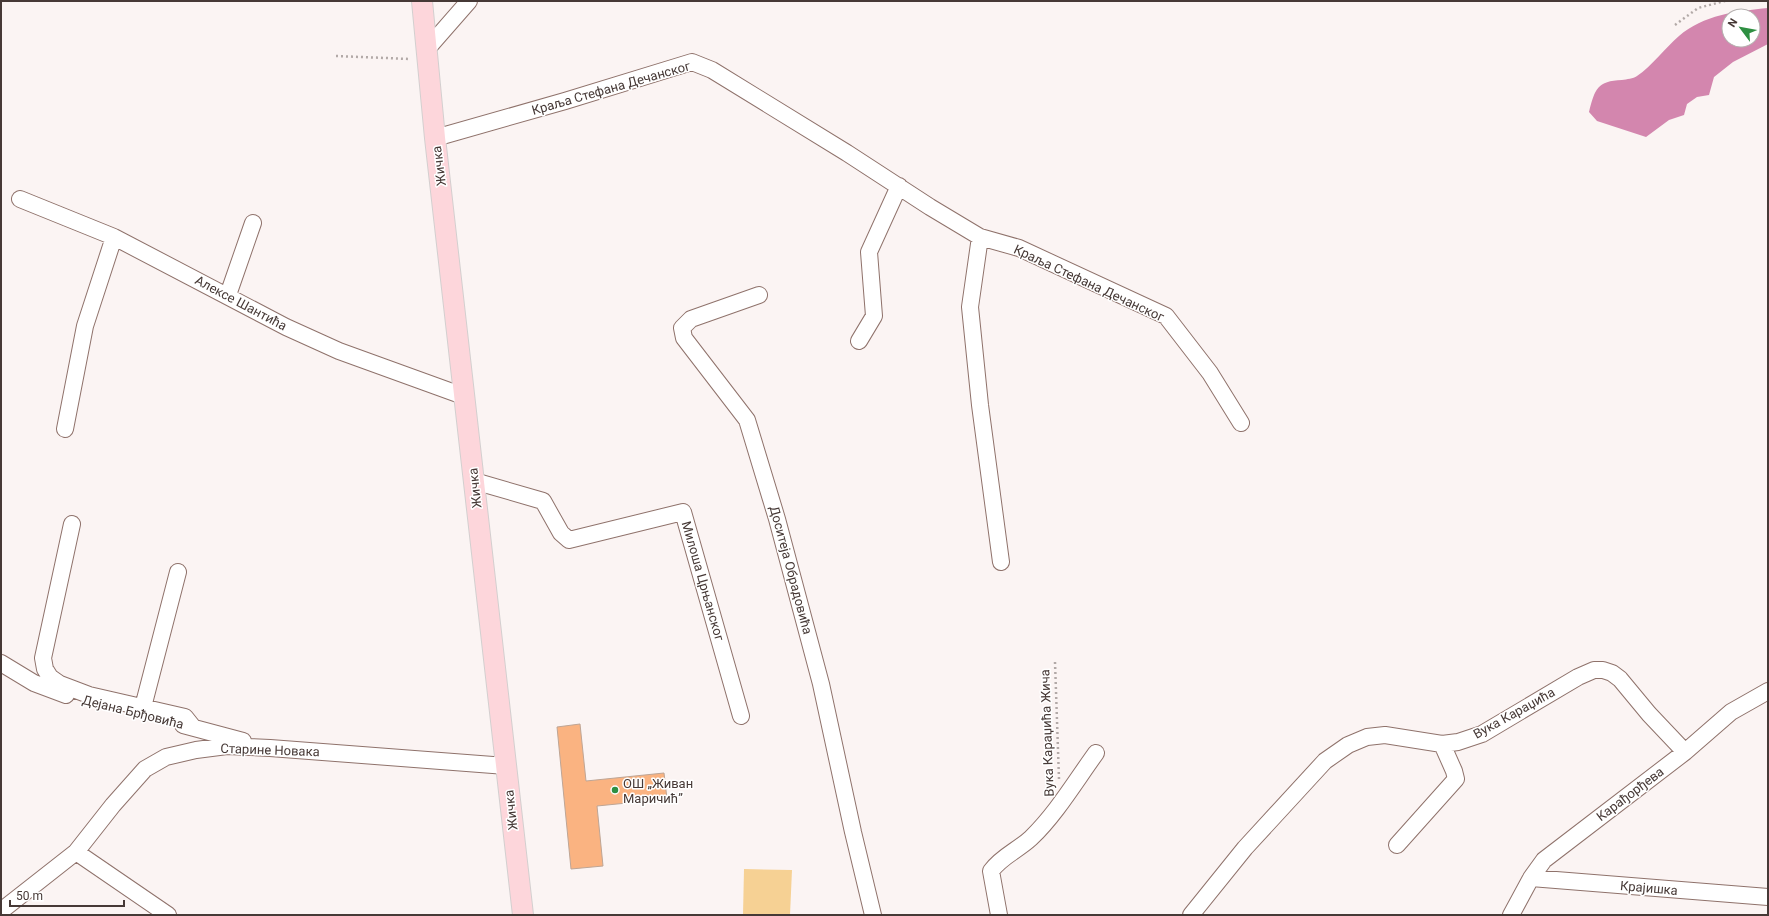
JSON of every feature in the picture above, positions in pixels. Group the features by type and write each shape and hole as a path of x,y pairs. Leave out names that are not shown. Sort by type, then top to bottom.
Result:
{"main road":[{"name":"Жичка","path":"422,1 523,915"}],"street":[{"path":"428,55 469,1"},
{"name":"Краља Стефана Дечанског","path":"436,138 565,101 692,62 712,70 848,153 980,237 1019,248 1166,316 1210,374 1241,423"},
{"path":"859,341 874,316 869,252 899,186"},
{"name":"Алексе Шантића","path":"20,199 114,237 228,295 286,327 339,351 466,397"},
{"path":"228,295 253,224"},
{"path":"65,429 85,326 114,237"},
{"path":"980,237 970,308 980,405 1001,562"},
{"name":"Доситеја Обрадовића","path":"759,295 691,320 682,328 684,338 747,420 778,519 822,684 853,832 873,915"},
{"name":"Милоша Црњанског","path":"474,481 543,501 561,533 569,540 683,512 741,716"},
{"path":"72,524 42,658 45,669 50,677 60,684 89,695 185,717 193,727"},
{"path":"143,707 178,572"},
{"name":"Дејана Брђовића","path":"1,663 34,683 97,706 193,727 270,748"},
{"name":"Вука Караџића","path":"1191,915 1250,842 1325,761 1348,745 1367,737 1385,735 1442,744 1458,742 1482,734 1578,677 1594,670 1603,670 1620,679 1649,714 1685,752"},
{"name":"Карађорђева","path":"1511,915 1531,878 1544,860 1685,752 1731,712 1768,691"},
{"path":"1397,845 1456,779 1442,744"},
{"name":"Старине Новака","path":"1,912 76,852 113,805 145,769 166,756 227,746 506,766"},
{"path":"999,915 991,871 998,861 1030,839 1050,818 1096,753"},
{"path":"76,852 168,915"},
{"name":"Крајишка","path":"1531,878 1768,897"}],"path":[{"path":"1675,25 1698,8 1724,1"},
{"path":"336,56 428,55"},
{"name":"Вука Караџића Жича","path":"1055,662 1060,804"}],"shaded area":[{"path":"1768,8 1768,44 1761,48 1761,9"},
{"path":"1721,15 1721,48 1760,48 1733,62 1714,77 1709,95 1697,97 1687,104 1684,115 1669,120 1646,137 1597,121 1589,112 1595,92 1602,84 1634,78 1648,67 1688,29"},
{"path":"744,869 792,870 790,915 743,915"}],"building":[{"name":"ОШ „Живан Маричић”","path":"580,724 586,781 664,773 667,799 597,806 603,866 571,869 557,727"}],"place":[{"name":"ОШ „Живан Маричић”","path":"615,790"}]}
